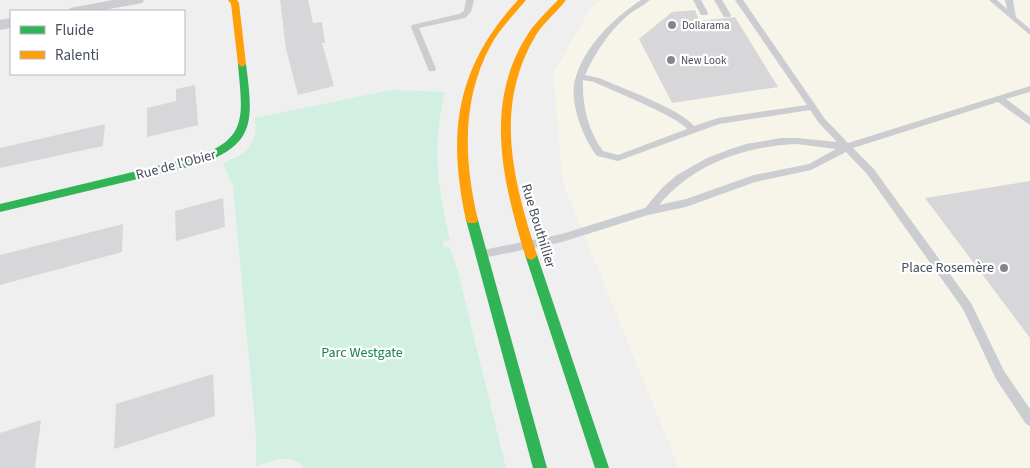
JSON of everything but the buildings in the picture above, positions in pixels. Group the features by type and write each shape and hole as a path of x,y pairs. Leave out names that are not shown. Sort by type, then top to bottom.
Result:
{"street":[{"path":"81,10 137,0"},
{"name":"Rue de l'Obier","path":"0,208 196,161 218,154 232,146 244,129 245,110 236,3 232,0"},
{"path":"522,0 501,24 483,52 473,74 464,109 461,134 462,165 467,198 540,468"},
{"name":"Rue Bouthillier","path":"562,0 542,20 522,50 506,101 503,133 506,165 528,246 602,468"}],"lane":[{"path":"432,68 415,27 462,16 466,12 470,0"},
{"path":"646,0 625,14 605,34 589,58 581,77 577,94 579,106 594,146 600,154 618,158 729,118 812,106"},
{"path":"697,0 704,14"},
{"path":"718,0 727,15"},
{"path":"739,0 822,121 870,171 967,306 1000,375 1030,420"},
{"path":"993,0 1030,34"},
{"path":"1009,0 1013,18"},
{"path":"581,77 596,80 674,115 682,119 692,130"},
{"path":"482,255 562,238 648,211 686,203 754,179 811,167 847,147 999,98 1028,92"},
{"path":"999,98 1030,122"},
{"path":"648,211 669,187 704,164 731,153 768,144 797,141 847,147"}],"shaded area":[{"path":"602,0 1030,0 1030,468 679,468 563,183 553,74 592,6"}],"green space":[{"name":"Parc Westgate","path":"391,90 445,92 438,131 437,149 439,184 450,240 443,242 444,248 450,247 458,272 506,468 303,468 293,460 287,459 275,460 256,466 256,435 233,186 223,163 239,156 253,142 255,118"}],"traffic: fast":[{"path":"0,208 196,161 229,146 238,137 243,126 245,99 242,64"},
{"path":"472,220 540,468"},
{"path":"531,255 602,468"}],"traffic: slow":[{"path":"232,0 235,3 242,64"},
{"path":"472,220 467,199 462,154 462,131 469,86 487,45 503,21 522,0"},
{"path":"531,255 509,172 505,116 509,88 518,61 535,30 562,0"}],"place":[{"name":"Dollarama","path":"672,25"},
{"name":"New Look","path":"671,60"},
{"name":"Place Rosemère","path":"1004,268"}]}
